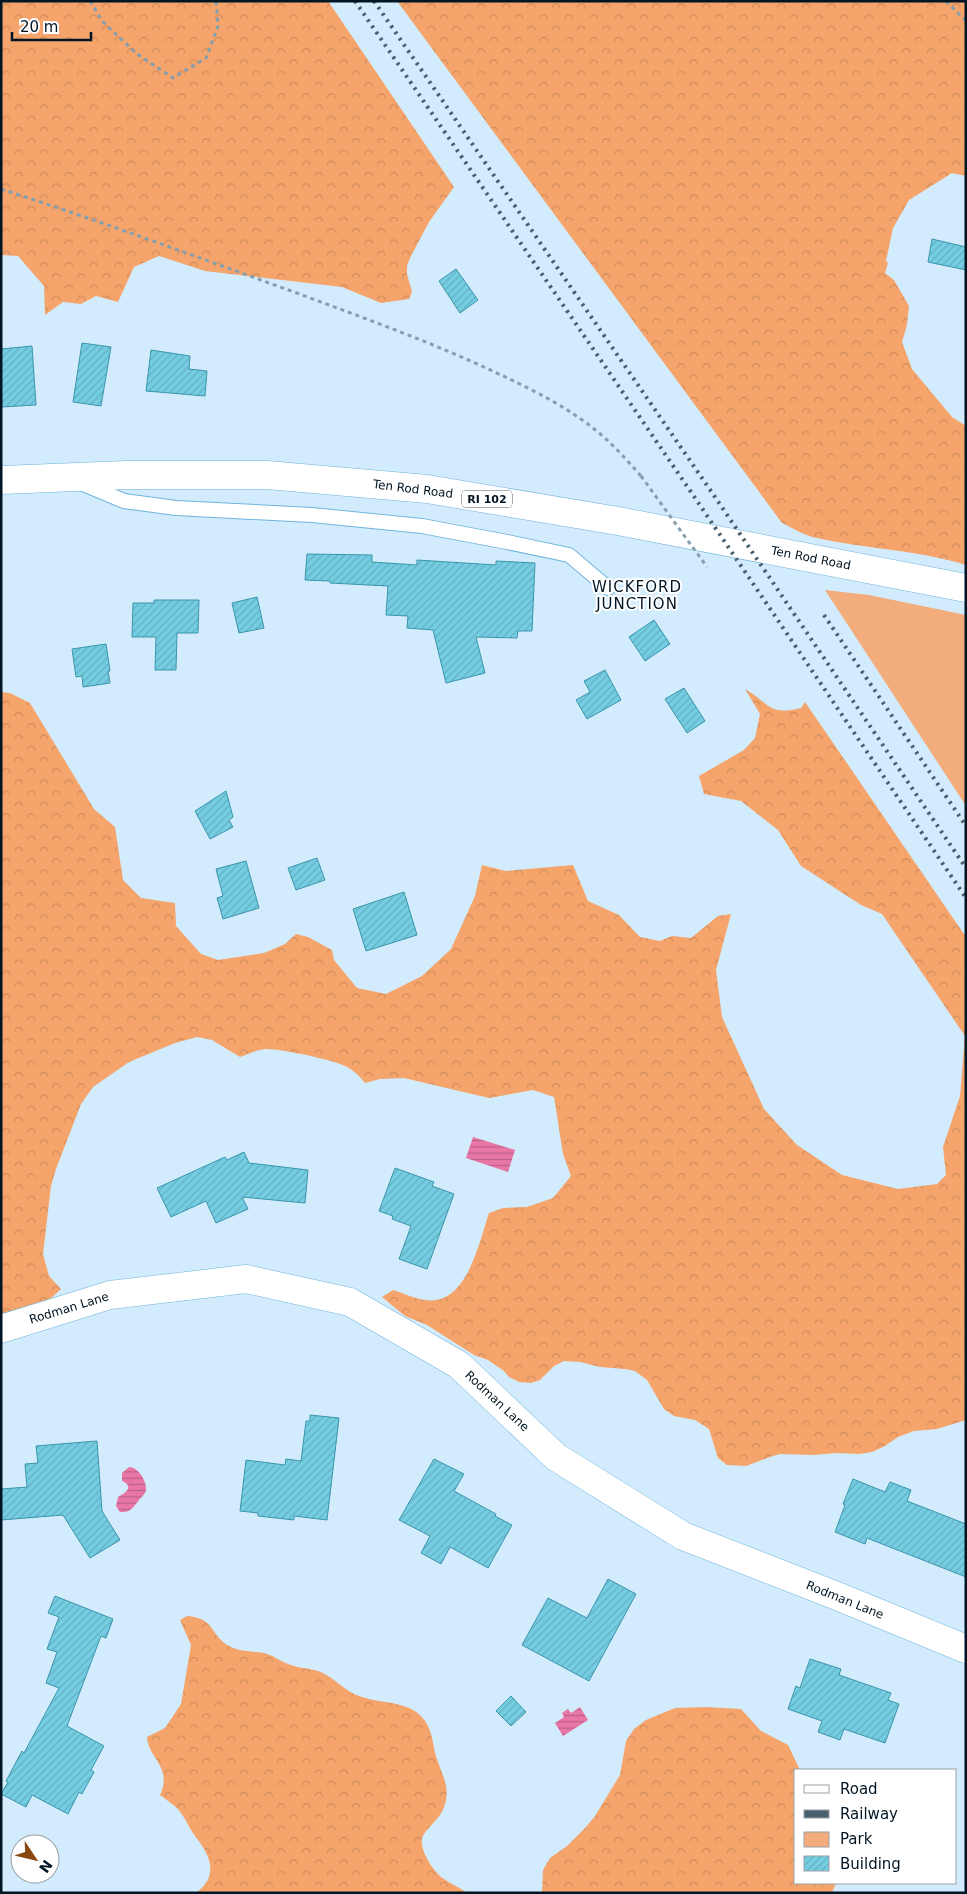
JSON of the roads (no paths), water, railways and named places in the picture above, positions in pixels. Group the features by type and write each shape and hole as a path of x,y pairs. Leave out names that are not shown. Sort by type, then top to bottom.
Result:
{"street":[{"name":"Ten Rod Road","path":"1,480 127,475 267,475 427,489 628,523 966,588"},
{"name":"Rodman Lane","path":"1,1329 110,1295 246,1279 350,1302 459,1365 556,1457 682,1536 837,1596 966,1649"}],"lane":[{"path":"69,477 124,500 176,508 307,515 422,526 507,542 569,555 608,588"}],"railway":[{"path":"355,1 966,898"},
{"path":"374,1 715,497 966,868"},
{"path":"824,615 966,826"}],"district":[{"name":"WICKFORD JUNCTION","path":"637,596"}]}
